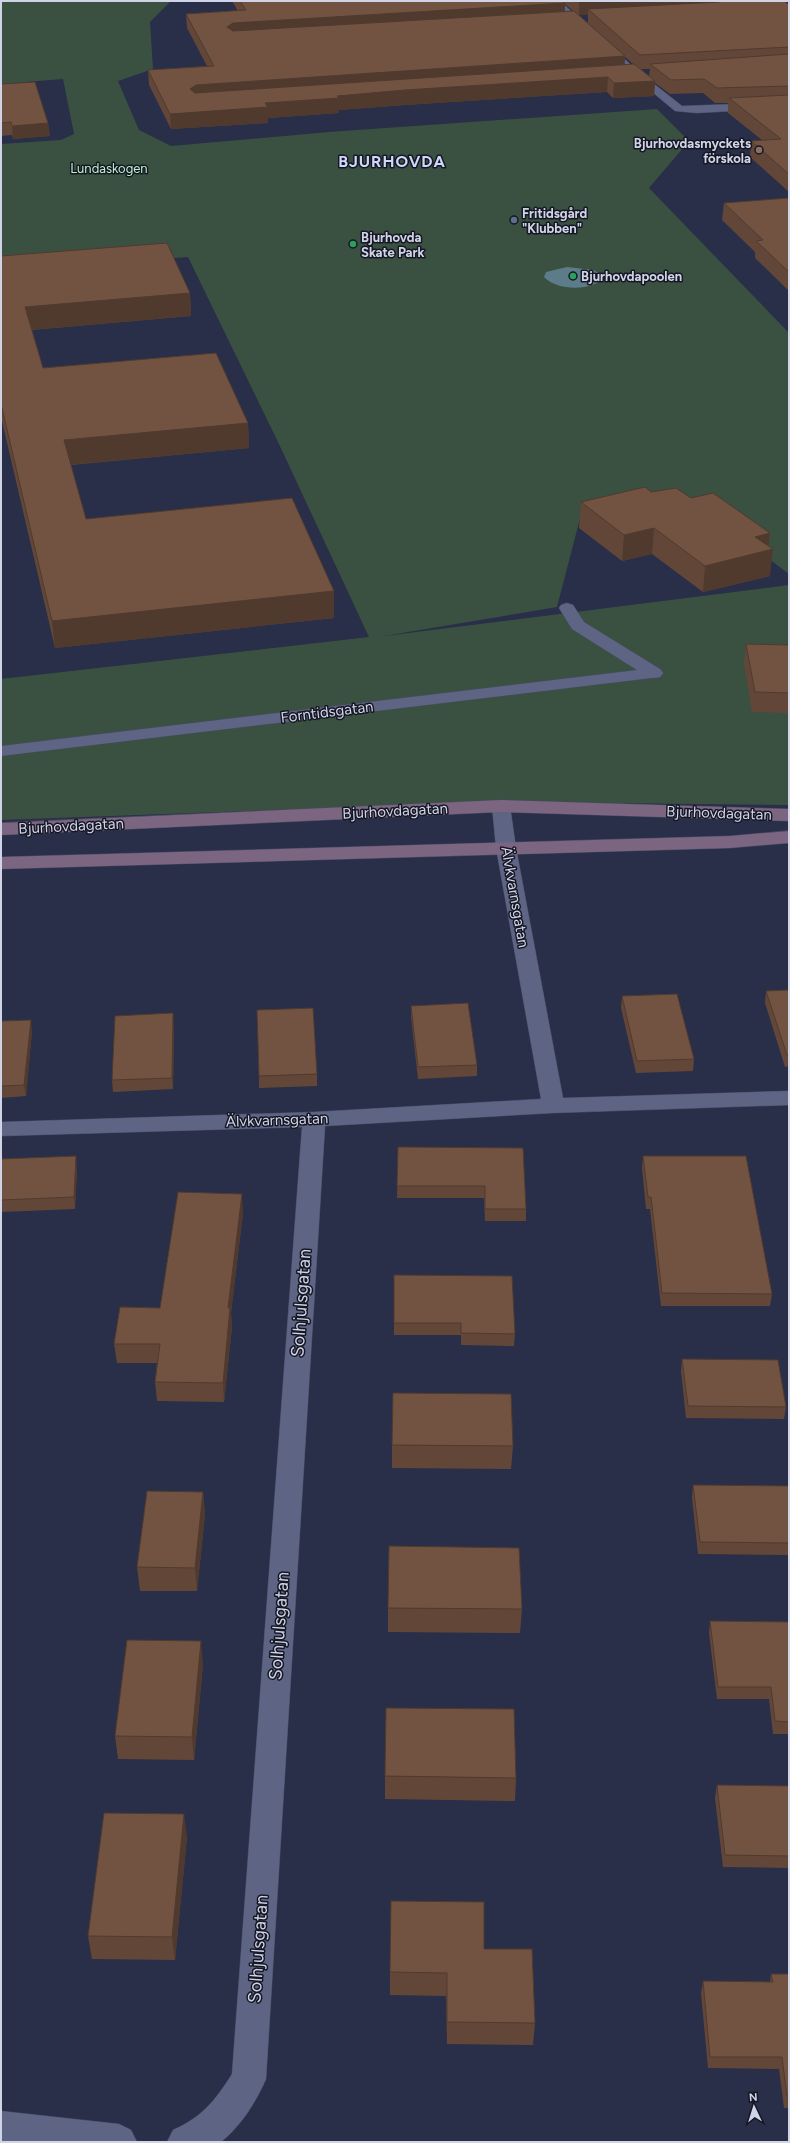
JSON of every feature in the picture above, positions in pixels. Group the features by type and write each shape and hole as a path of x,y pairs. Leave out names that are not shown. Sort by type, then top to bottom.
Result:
{"main road":[{"name":"Bjurhovdagatan","path":"1,829 501,806 789,815"},
{"name":"Bjurhovdagatan","path":"1,863 730,842 789,837"}],"street":[{"path":"555,1 670,104 682,110 789,105"},
{"path":"561,21 592,19"},
{"path":"621,76 652,73"},
{"name":"Forntidsgatan","path":"1,752 654,673 578,625 567,608"},
{"name":"Älvkvarnsgatan","path":"501,806 506,848 553,1106"},
{"name":"Älvkvarnsgatan","path":"1,1129 314,1119 553,1106 788,1103"},
{"name":"Solhjulsgatan","path":"185,2142 195,2139 227,2114 249,2078 314,1119"},
{"path":"1,2128 119,2142"}],"green space":[{"name":"Lundaskogen","path":"1,1 171,1 150,22 153,69 118,81 139,130 171,146 329,132 657,109 689,141 649,188 789,333 789,574 686,497 583,507 557,607 384,636 789,585 789,805 500,802 1,820 1,679 369,637 278,442 188,257 1,272 1,144 61,140 74,134 63,79 1,84"}],"water":[{"name":"Bjurhovdapoolen","path":"567,267 593,270 601,274 603,279 590,286 573,288 557,285 544,277 546,272"}],"building":[{"path":"240,1 563,1 565,3 233,23 227,27 233,31 574,11 625,56 196,85 190,89 195,93 634,64 655,81 614,83 608,77 405,90 337,96 339,98 265,103 268,107 170,114 148,70 214,66 186,14 246,10"},
{"path":"784,1 789,5 789,47 640,55 588,9 719,2"},
{"path":"789,54 789,86 717,88 704,79 671,80 650,64"},
{"path":"35,82 48,123 12,126 11,122 1,123 1,84"},
{"path":"789,95 789,174 751,141 781,139 729,98"},
{"path":"789,198 789,272 756,241 763,240 724,203"},
{"path":"167,243 190,293 25,307 43,368 216,353 248,423 64,440 86,519 292,498 334,591 52,621 1,404 1,256"},
{"path":"645,487 651,492 676,488 691,498 713,493 770,533 755,537 773,549 705,566 654,528 624,535 581,502"},
{"path":"746,644 789,645 789,693 755,692"},
{"path":"789,990 789,1055 787,1055 766,991"},
{"path":"677,994 694,1059 637,1061 622,996"},
{"path":"468,1003 477,1065 418,1067 411,1006"},
{"path":"313,1008 317,1074 259,1076 257,1010"},
{"path":"173,1013 172,1078 112,1080 115,1016"},
{"path":"31,1020 24,1085 1,1086 1,1021"},
{"path":"398,1147 523,1148 526,1209 485,1209 485,1186 397,1186"},
{"path":"76,1156 74,1197 1,1200 1,1159"},
{"path":"643,1156 746,1156 772,1294 662,1293 651,1197 648,1197"},
{"path":"178,1192 242,1194 228,1308 230,1308 223,1383 155,1382 160,1344 114,1344 120,1307 160,1308"},
{"path":"394,1275 512,1276 515,1334 461,1333 461,1323 394,1323"},
{"path":"682,1359 778,1360 786,1407 688,1406"},
{"path":"393,1393 511,1394 513,1446 392,1445"},
{"path":"693,1485 789,1486 789,1543 700,1542"},
{"path":"147,1491 203,1492 195,1568 137,1567"},
{"path":"389,1546 519,1548 522,1609 388,1608"},
{"path":"710,1621 789,1622 789,1722 775,1721 771,1687 718,1687"},
{"path":"127,1640 201,1641 192,1737 115,1736"},
{"path":"386,1708 514,1709 516,1778 385,1776"},
{"path":"717,1785 789,1786 789,1856 725,1855"},
{"path":"104,1813 184,1814 172,1937 88,1936"},
{"path":"391,1901 484,1902 484,1949 532,1949 535,2023 447,2022 447,1973 390,1972"},
{"path":"771,1974 789,1974 789,2096 787,2096 782,2057 710,2057 703,1981 773,1982"}],"place":[{"name":"Bjurhovdasmyckets förskola","path":"759,150"},
{"name":"Fritidsgård \"Klubben\"","path":"514,220"},
{"name":"Bjurhovda Skate Park","path":"353,244"},
{"name":"Bjurhovdapoolen","path":"573,276"}],"district":[{"name":"BJURHOVDA","path":"392,161"}]}
